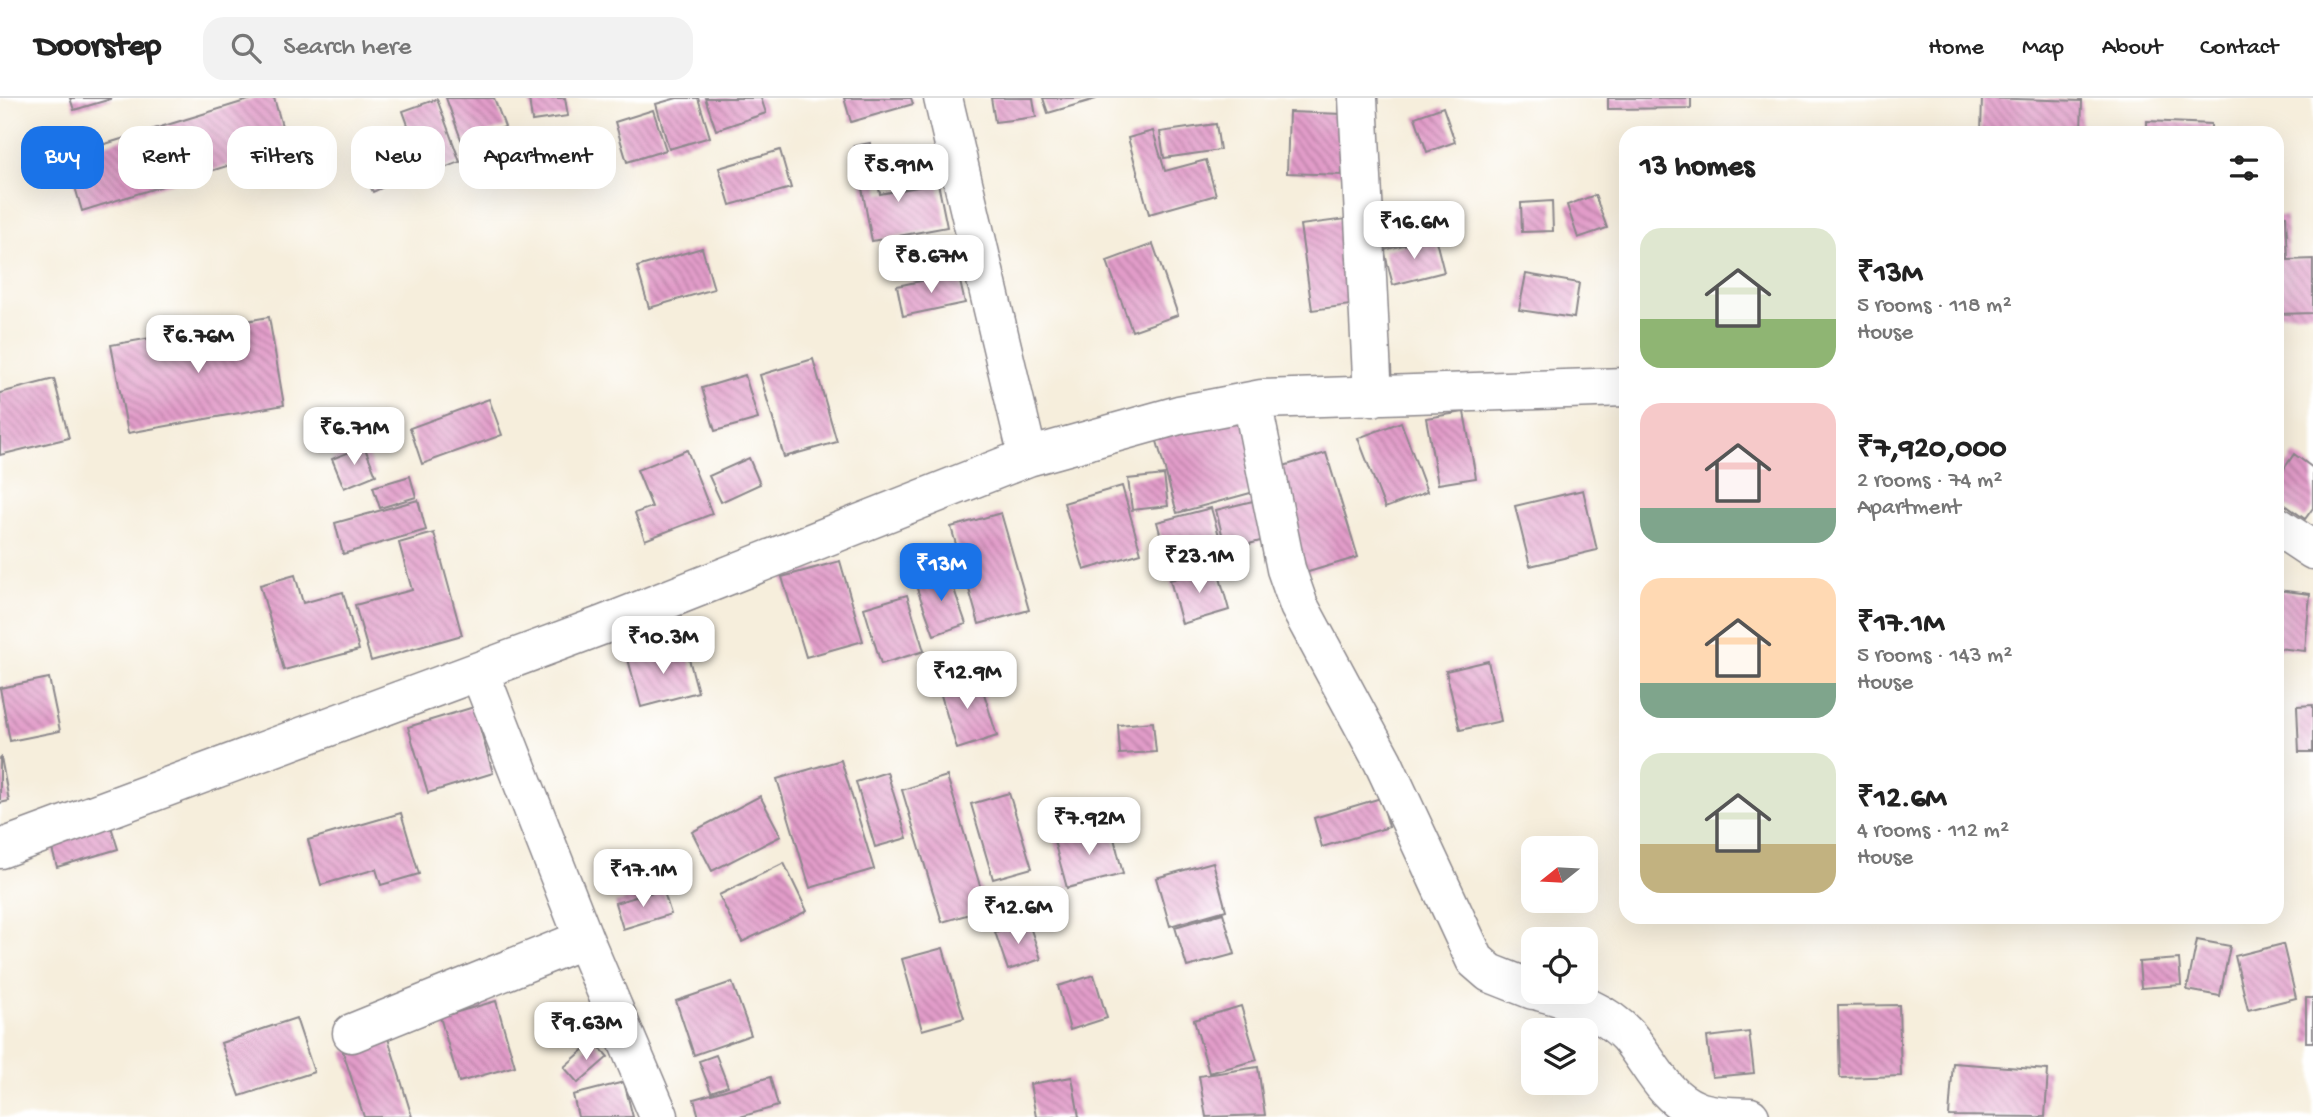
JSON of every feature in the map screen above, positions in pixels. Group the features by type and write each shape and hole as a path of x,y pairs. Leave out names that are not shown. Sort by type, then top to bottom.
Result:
{"street":[{"path":"943,98 1028,457"},
{"path":"1358,98 1373,397"},
{"path":"0,849 603,625 1028,457 1179,415 1252,401 1619,387"},
{"path":"1252,401 1286,569 1299,606 1383,762 1475,960 1490,973 1521,985"},
{"path":"2284,531 2313,550"},
{"path":"479,671 584,939 659,1115"},
{"path":"352,1033 584,939"},
{"path":"1580,1004 1607,1018 1627,1035 1674,1098 1698,1111 1750,1117"}],"building":[{"path":"70,98 111,98 111,99 74,110"},
{"path":"255,98 274,98 282,126 227,126 227,166 213,170 213,126 164,126"},
{"path":"446,98 494,98 505,126 459,126 459,134"},
{"path":"529,98 565,98 568,116 532,121"},
{"path":"677,98 698,98 710,137 669,149 656,104"},
{"path":"705,98 761,98 766,113 716,130"},
{"path":"844,98 911,98 913,104 851,122"},
{"path":"991,98 1033,98 1036,117 995,122"},
{"path":"1043,98 1096,98 1096,99 1048,113"},
{"path":"1608,98 1691,98 1691,108 1608,109"},
{"path":"1982,98 2082,101 2081,126 1981,126"},
{"path":"437,99 459,162 445,168 445,126 408,126 403,111"},
{"path":"1443,107 1455,142 1427,152 1415,117"},
{"path":"653,110 666,150 627,162 615,122"},
{"path":"1289,112 1343,114 1342,175 1287,173"},
{"path":"2147,121 2211,124 2211,126 2147,126"},
{"path":"1216,124 1220,150 1164,158 1160,132"},
{"path":"1153,131 1165,171 1206,160 1216,195 1149,214 1128,138"},
{"path":"118,140 118,189 153,189 82,211 76,189 104,189 104,144"},
{"path":"870,143 880,194 938,183 947,227 872,241 854,146"},
{"path":"780,150 791,188 730,205 719,168"},
{"path":"1595,195 1607,228 1578,238 1567,205"},
{"path":"1552,201 1553,231 1522,232 1521,203"},
{"path":"2284,216 2288,260 2313,259 2313,313 2284,314"},
{"path":"1354,218 1366,303 1312,310 1300,225"},
{"path":"1435,237 1444,272 1393,285 1384,250"},
{"path":"1153,244 1178,315 1132,331 1107,261"},
{"path":"702,248 714,289 649,308 637,267"},
{"path":"958,273 965,303 903,316 897,286"},
{"path":"1526,274 1579,283 1574,318 1519,310"},
{"path":"269,317 284,405 128,433 111,345"},
{"path":"813,359 837,442 784,457 760,375"},
{"path":"745,375 758,419 715,431 702,388"},
{"path":"54,379 69,438 0,455 0,393"},
{"path":"489,399 502,435 422,464 410,428"},
{"path":"1243,410 1265,489 1177,513 1155,434"},
{"path":"1464,412 1476,478 1438,484 1426,418"},
{"path":"1401,422 1427,492 1385,508 1358,438"},
{"path":"364,446 376,475 344,488 332,459"},
{"path":"687,450 712,514 645,540 635,513 652,507 637,470"},
{"path":"1326,453 1358,557 1305,573 1274,469"},
{"path":"2294,454 2313,468 2313,508 2305,519 2284,504 2284,469"},
{"path":"749,458 760,484 721,502 709,476"},
{"path":"1164,475 1168,506 1132,510 1128,479"},
{"path":"410,476 416,497 380,508 373,487"},
{"path":"1122,486 1141,553 1084,570 1064,503"},
{"path":"1583,490 1597,550 1530,566 1515,506"},
{"path":"418,500 426,530 343,554 335,523"},
{"path":"1257,500 1268,539 1226,550 1216,510"},
{"path":"1211,508 1225,556 1170,571 1157,522"},
{"path":"1001,513 1029,610 979,624 951,527"},
{"path":"434,533 462,635 371,661 355,605 412,590 399,543"},
{"path":"840,561 863,641 806,657 782,577"},
{"path":"1217,567 1229,610 1182,624 1170,580"},
{"path":"948,572 966,624 934,635 915,583"},
{"path":"295,575 303,603 343,592 359,650 284,670 260,585"},
{"path":"2284,591 2310,594 2305,651 2284,649"},
{"path":"907,595 924,651 881,664 864,608"},
{"path":"685,644 698,692 641,707 628,659"},
{"path":"1488,661 1501,721 1460,730 1446,671"},
{"path":"978,674 997,736 957,749 938,685"},
{"path":"49,678 60,731 10,741 0,688"},
{"path":"2313,705 2313,752 2299,752 2297,706"},
{"path":"474,707 493,773 428,793 408,727"},
{"path":"1153,722 1156,752 1120,754 1118,725"},
{"path":"0,758 9,801 0,803"},
{"path":"841,760 874,869 810,888 777,779"},
{"path":"887,772 907,838 875,847 856,782"},
{"path":"947,776 987,909 942,922 902,790"},
{"path":"1009,793 1032,868 993,879 971,804"},
{"path":"760,796 781,836 712,871 692,832"},
{"path":"1381,798 1389,827 1322,847 1314,818"},
{"path":"401,813 419,874 381,885 376,869 321,885 308,840"},
{"path":"108,817 118,849 57,867 48,835"},
{"path":"1111,826 1123,874 1067,888 1054,841"},
{"path":"1213,862 1226,910 1170,926 1156,878"},
{"path":"784,863 807,911 742,942 719,895"},
{"path":"663,889 671,914 623,929 615,903"},
{"path":"1223,913 1235,954 1187,967 1175,927"},
{"path":"1028,921 1041,959 1008,970 995,932"},
{"path":"2197,940 2230,946 2220,996 2187,990"},
{"path":"2283,944 2296,998 2248,1010 2235,956"},
{"path":"943,948 964,1018 922,1030 902,959"},
{"path":"2179,959 2181,985 2141,988 2139,962"},
{"path":"1094,975 1107,1018 1070,1030 1058,986"},
{"path":"732,982 751,1035 694,1055 676,1001"},
{"path":"2306,998 2313,998 2313,1042 2306,1042"},
{"path":"496,1001 515,1066 459,1082 440,1017"},
{"path":"1899,1005 1901,1076 1840,1078 1838,1006"},
{"path":"1241,1006 1257,1060 1209,1073 1194,1020"},
{"path":"296,1018 314,1072 240,1096 221,1043"},
{"path":"1749,1032 1754,1073 1712,1077 1707,1037"},
{"path":"388,1038 412,1117 364,1117 343,1052"},
{"path":"594,1041 608,1057 578,1083 564,1067"},
{"path":"716,1055 728,1086 711,1092 699,1061"},
{"path":"1953,1063 2048,1070 2045,1117 1949,1116"},
{"path":"1258,1067 1265,1115 1206,1117 1199,1076"},
{"path":"770,1077 778,1106 740,1117 699,1117 694,1099"},
{"path":"1072,1077 1079,1117 1036,1117 1030,1084"},
{"path":"624,1082 633,1117 578,1117 573,1095"}]}
